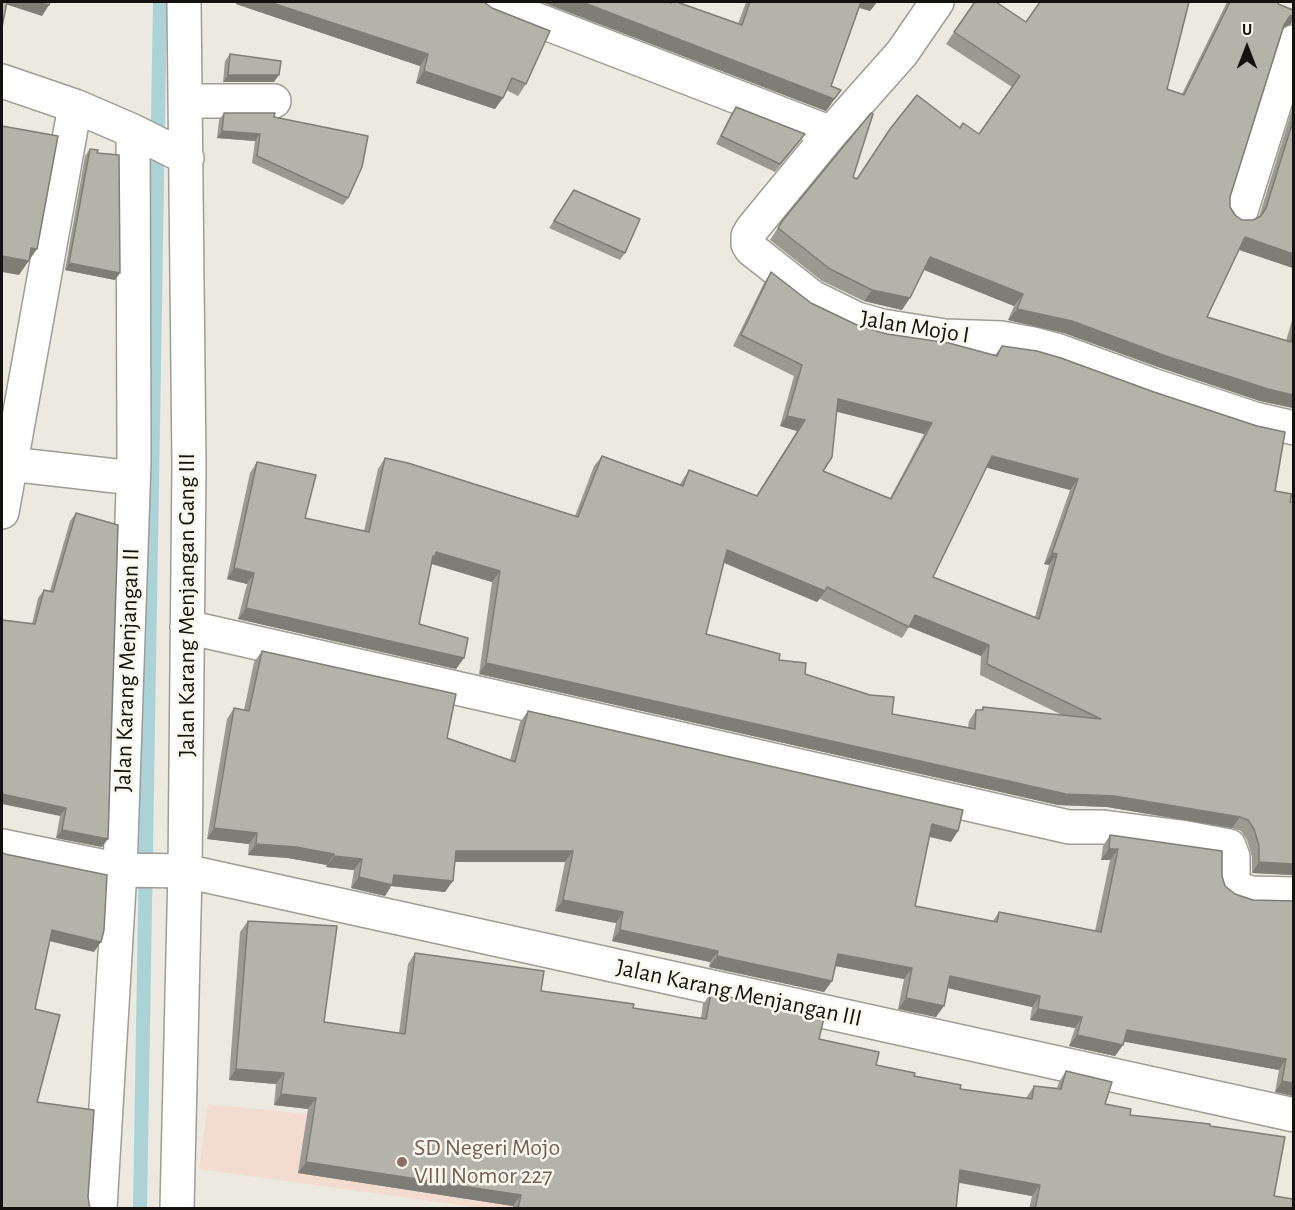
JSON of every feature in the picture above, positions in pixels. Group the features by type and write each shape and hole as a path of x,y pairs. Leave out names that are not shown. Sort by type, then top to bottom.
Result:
{"street":[{"name":"Jalan Karang Menjangan Gang III","path":"177,1209 179,871 187,627 189,465 183,2"},
{"path":"491,2 831,133"},
{"name":"Jalan Mojo I","path":"937,2 902,53 831,133 748,236 751,249 812,297 857,319 882,326 945,336 1001,338 1050,348 1256,419 1293,429"},
{"path":"1240,214 1293,42"},
{"path":"2,81 75,106 137,133 184,157"},
{"path":"185,101 274,101"},
{"path":"2,512 75,106"},
{"name":"Jalan Karang Menjangan II","path":"100,1209 124,870 133,478 137,133"},
{"path":"10,464 133,478"},
{"path":"187,627 1069,827 1104,827 1229,846 1233,857 1233,887 1251,893 1293,894"},
{"name":"Jalan Karang Menjangan III","path":"2,846 124,870 179,871 1293,1115"}],"shaded area":[{"name":"SD Negeri Mojo VIII Nomor 227","path":"208,1104 308,1114 676,1208 481,1208 199,1169"}],"building":[{"path":"2,2 7,2 2,27"},
{"path":"269,2 484,2 492,8 550,31 526,84 512,78 503,98 424,71 428,54"},
{"path":"582,2 677,2 742,25 750,2 861,2 831,86 841,90 834,99"},
{"path":"975,2 996,2 1026,22 1040,2 1189,2 1167,89 1184,95 1230,2 1279,2 1278,4 1293,10 1293,15 1284,25 1230,197 1230,207 1242,220 1253,220 1261,216 1266,208 1293,121 1293,254 1245,237 1207,317 1291,342 1293,333 1293,395 1166,356 1072,321 1017,309 1023,294 930,257 910,298 872,290 830,269 778,228 871,113 873,114 853,177 857,179 890,129 917,95 960,128 963,123 979,134 1020,76 954,32"},
{"path":"230,54 281,61 279,75 228,75"},
{"path":"736,107 805,134 780,164 721,136"},
{"path":"224,113 275,113 274,117 368,136 362,167 348,198 257,156 260,134 222,131"},
{"path":"2,126 58,136 37,249 31,248 29,261 2,256"},
{"path":"90,149 98,150 97,153 119,155 120,273 69,263"},
{"path":"574,190 640,219 625,253 554,221"},
{"path":"771,272 811,303 859,326 887,334 949,343 997,356 1002,346 1037,351 1257,426 1285,432 1275,491 1292,494 1290,502 1293,502 1293,864 1259,862 1259,846 1254,829 1248,820 1240,817 1114,796 1066,794 486,663 500,571 436,552 433,556 419,624 468,638 464,658 246,608 254,573 234,568 257,462 316,475 305,518 369,532 385,458 408,463 578,517 602,456 683,486 689,470 757,496 805,420 787,416 802,365 741,335","holes":["838,399 932,423 891,499 823,471 832,457","992,456 1078,479 1052,553 1057,554 1039,619 933,577","727,550 825,591 827,587 909,627 915,615 989,645 987,664 1101,719 983,707 983,710 976,710 975,729 892,714 894,697 870,695 805,674 806,663 779,660 780,654 706,634"]},
{"path":"76,513 118,525 108,839 62,830 66,808 2,794 2,620 35,624 44,590 53,592"},
{"path":"262,651 456,694 447,738 515,762 528,711 963,810 958,831 932,824 915,906 997,922 999,912 1101,932 1118,849 1109,849 1110,835 1222,851 1222,876 1225,886 1235,894 1253,900 1293,901 1293,1083 1282,1081 1286,1059 1127,1030 1123,1045 1077,1035 1082,1017 1038,1009 1040,996 950,976 944,1006 906,998 912,968 838,954 832,981 717,956 718,951 620,930 623,912 563,900 573,851 456,851 453,881 394,875 392,885 359,877 362,859 334,856 334,854 296,847 256,844 257,833 214,828 234,708 249,711"},
{"path":"2,852 107,875 104,930 101,942 52,930 35,1009 60,1015 37,1102 94,1110 88,1197 90,1209 2,1209"},
{"path":"248,921 337,926 324,1022 405,1034 415,953 544,971 541,991 634,1004 633,1008 706,1019 711,993 824,1018 819,1039 879,1052 876,1065 915,1073 914,1076 961,1085 960,1089 1032,1099 1034,1086 1061,1089 1066,1071 1112,1082 1105,1104 1131,1109 1130,1115 1210,1124 1210,1126 1285,1137 1274,1196 1293,1199 1293,1209 1035,1209 1040,1185 960,1170 956,1209 518,1209 521,1195 306,1162 316,1098 281,1094 284,1073 236,1069"}],"waterway":[{"path":"140,1208 160,2"}],"place":[{"name":"SD Negeri Mojo VIII Nomor 227","path":"402,1162"}]}
